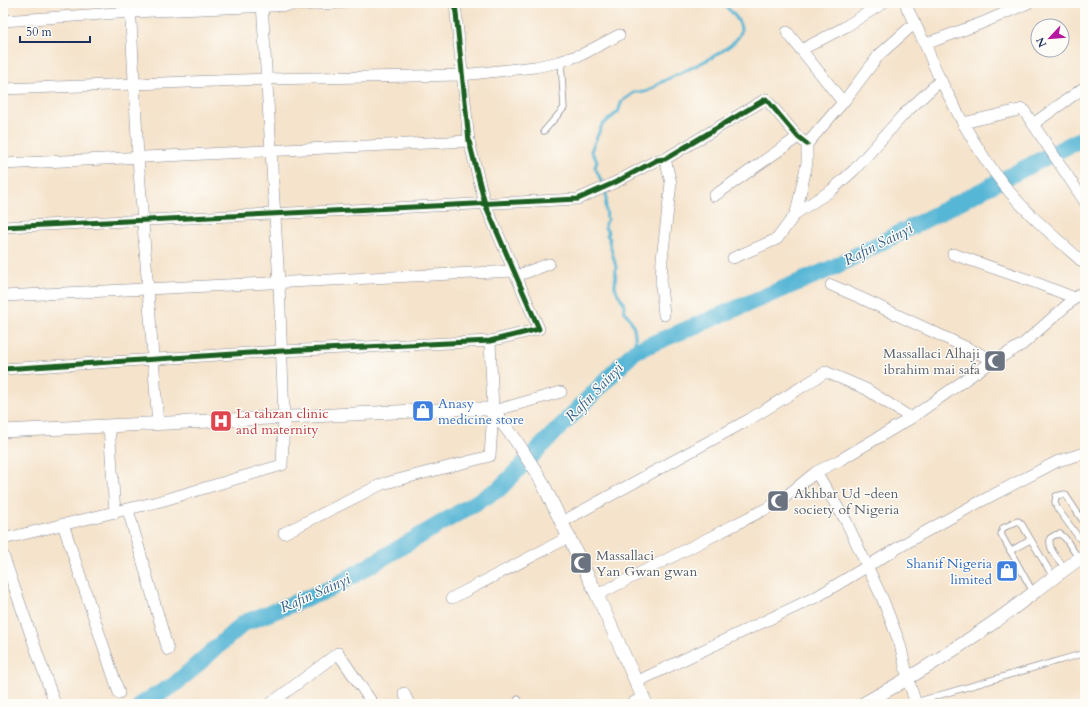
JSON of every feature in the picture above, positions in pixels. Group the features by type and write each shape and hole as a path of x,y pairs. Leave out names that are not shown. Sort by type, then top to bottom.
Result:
{"street":[{"path":"3,21 130,8 342,3"},
{"path":"3,369 282,351 490,341 539,329 485,204 469,141 455,3"},
{"path":"800,50 845,26 883,3"},
{"path":"906,3 941,80 979,150 1004,185 1033,216 1085,264"},
{"path":"925,44 982,23 1028,3"},
{"path":"3,539 128,510 282,465 284,418 282,351 262,5"},
{"path":"130,8 138,157 158,424"},
{"path":"714,196 802,140 843,102 880,55 915,23"},
{"path":"786,32 843,102"},
{"path":"3,89 267,79 462,76 535,67 560,61 583,54 619,35"},
{"path":"733,258 777,238 796,213 832,190 854,170 903,115 941,80"},
{"path":"1033,125 1085,87"},
{"path":"3,227 578,199 616,182 657,160 665,159 766,100 802,140 807,163 796,213"},
{"path":"963,123 1022,109 1085,202"},
{"path":"3,164 469,141"},
{"path":"664,315 661,284 662,259 671,184 665,159"},
{"path":"953,254 1075,298"},
{"path":"3,296 515,273 549,264"},
{"path":"831,285 995,361"},
{"path":"597,595 779,502 816,472 840,460 911,418 973,374 1023,344 1085,291"},
{"path":"284,533 382,484 490,456 493,411 490,341"},
{"path":"562,522 750,419 826,372 866,389 911,418"},
{"path":"493,411 561,392"},
{"path":"3,431 457,409 486,408 493,411 515,440 541,480 597,595 644,700 631,704"},
{"path":"109,426 115,513"},
{"path":"636,682 818,596 970,507 1058,461 1085,452"},
{"path":"816,472 846,521 866,567 883,600 900,644 908,679 916,703"},
{"path":"128,510 168,650"},
{"path":"63,524 119,693"},
{"path":"452,598 569,537"},
{"path":"3,555 55,704"},
{"path":"863,704 908,679 990,624 1052,577 1082,557"},
{"path":"270,704 338,653 373,704"},
{"path":"404,693 410,704"}],"lane":[{"path":"544,131 564,108 560,61"},
{"path":"1085,524 1065,494 1056,496 1055,502 1057,508 1085,546"},
{"path":"1033,592 1001,534 1003,528 1018,522 1021,523 1052,577"},
{"path":"1065,568 1049,545 1050,538 1054,535 1060,534 1082,557"},
{"path":"1010,551 1030,540"},
{"path":"916,703 1085,653"}],"waterway":[{"path":"603,185 595,167 597,161 591,151 602,125 618,112 622,101 635,92 648,91 658,84 720,53 731,45 738,37 741,30 739,22 722,3"},
{"name":"Rafin Sainyi","path":"141,704 174,685 244,623 330,589 499,489 635,351 830,269 1085,137"},
{"path":"605,190 606,217 608,219 605,224 605,228 609,233 607,235 610,239 609,241 616,267 615,287 624,303 624,311 633,325 635,334 635,351"}],"cycle path":[{"path":"3,369 282,351 490,341 539,329 485,204 469,141 455,3"},
{"path":"3,227 578,199 616,182 657,160 665,159 766,99 798,137 807,144"}],"place":[{"name":"Massallaci Alhaji ibrahim mai safa","path":"995,361"},
{"name":"Anasy medicine store","path":"423,411"},
{"name":"La tahzan clinic and maternity","path":"221,421"},
{"name":"Akhbar Ud -deen society of Nigeria","path":"778,501"},
{"name":"Massallaci Yan Gwan gwan","path":"581,563"},
{"name":"Shanif Nigeria limited","path":"1007,571"}]}
